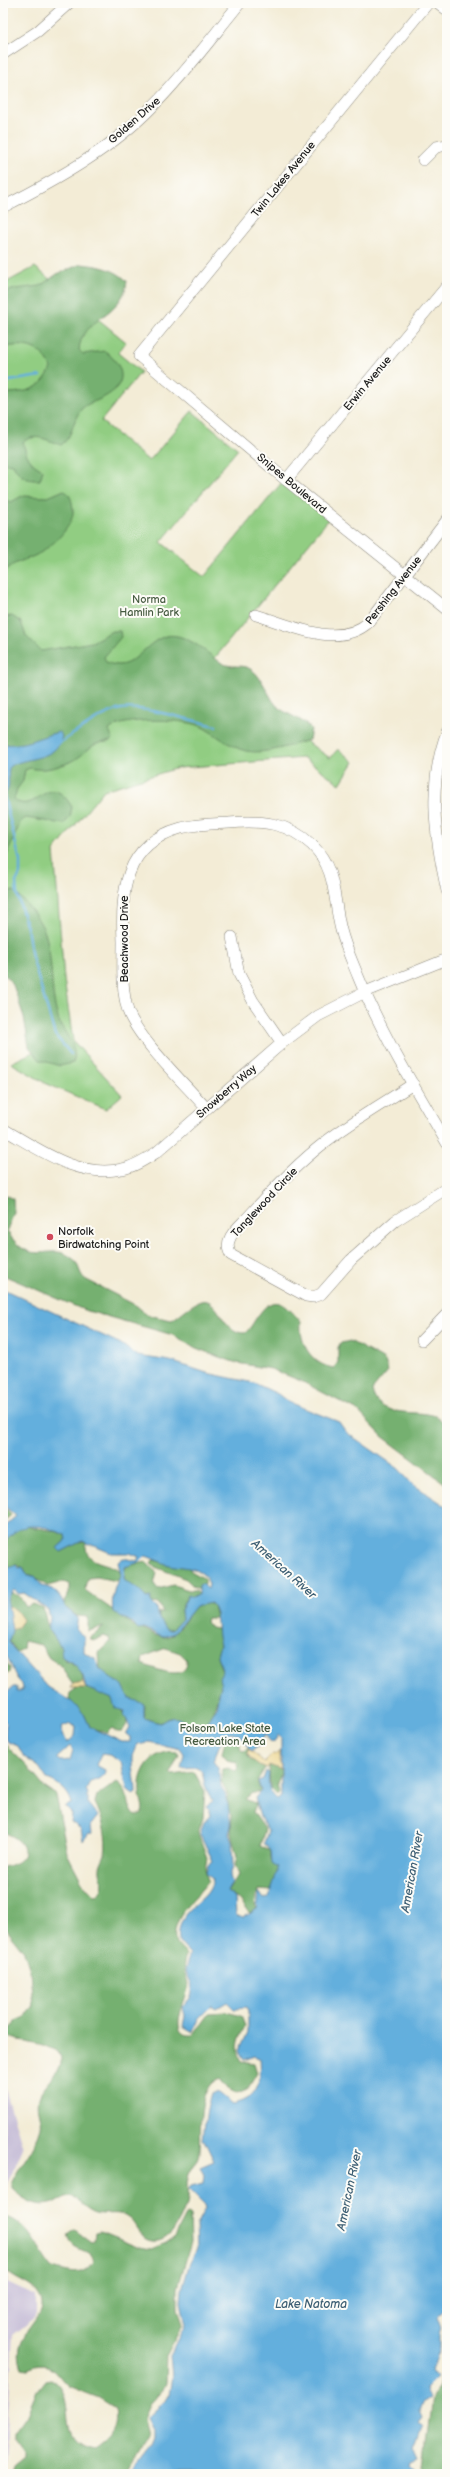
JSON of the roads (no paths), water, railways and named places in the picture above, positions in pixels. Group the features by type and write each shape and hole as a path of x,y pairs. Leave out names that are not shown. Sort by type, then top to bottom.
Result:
{"street":[{"path":"3,54 38,31 69,3"},
{"name":"Golden Drive","path":"3,207 66,173 131,126 153,106 183,73 240,3"},
{"name":"Twin Lakes Avenue","path":"139,356 428,3"},
{"path":"438,3 447,10"},
{"path":"423,160 436,147 447,145"},
{"name":"Erwin Avenue","path":"286,480 447,286"},
{"name":"Snipes Boulevard","path":"139,356 286,480 447,609"},
{"name":"Pershing Avenue","path":"256,615 330,636 345,636 358,631 369,622 404,574 447,520"},
{"path":"446,734 436,777 434,812 438,849 447,891"},
{"name":"Beachwood Drive","path":"206,1108 140,1033 132,1019 125,999 122,903 124,890 135,863 145,849 158,838 174,830 190,826 257,821 280,826 303,838 322,856 335,885 344,941 365,992 383,1033 447,1143"},
{"path":"232,937 239,974 253,1001 282,1043"},
{"name":"Snowberry Way","path":"3,1129 74,1167 103,1172 122,1169 157,1152 282,1043 318,1016 365,992 447,959"},
{"name":"Tanglewood Circle","path":"413,1084 325,1142 302,1162 271,1191 229,1239 228,1250 231,1255 306,1296 316,1296 321,1294 351,1260 395,1221 447,1188"},
{"path":"422,1340 447,1314"}],"water":[{"path":"59,732 62,736 59,744 54,750 41,757 10,766 9,787 6,793 3,793 3,744 11,745 25,743"},
{"name":"Lake Natoma","path":"3,1289 121,1344 138,1356 170,1361 207,1373 254,1383 278,1394 288,1402 339,1422 346,1432 399,1469 411,1483 447,1507 447,2307 437,2317 441,2328 439,2334 439,2351 432,2370 437,2377 425,2389 430,2398 423,2403 419,2410 422,2417 418,2422 423,2427 416,2448 420,2457 413,2460 412,2463 417,2468 417,2474 130,2474 150,2446 153,2439 153,2430 147,2418 164,2402 169,2394 172,2376 170,2356 186,2325 181,2302 182,2290 190,2262 197,2249 196,2226 205,2209 204,2205 189,2190 191,2186 203,2183 204,2175 200,2167 214,2161 203,2138 207,2108 211,2094 215,2092 219,2093 233,2104 248,2098 257,2088 259,2082 260,2058 255,2056 244,2060 239,2052 248,2032 248,2012 246,2008 234,2009 227,2002 217,2008 212,2005 198,2019 193,2032 183,2026 185,2016 183,2007 189,2001 192,1989 191,1982 185,1969 190,1954 179,1942 179,1930 182,1920 210,1889 213,1880 206,1873 208,1865 213,1861 200,1834 204,1822 211,1816 210,1811 206,1807 212,1802 205,1785 202,1771 197,1767 181,1768 184,1754 181,1749 149,1742 138,1744 133,1754 136,1792 133,1794 127,1789 121,1762 109,1755 101,1754 96,1765 105,1770 105,1773 102,1777 90,1782 86,1789 88,1794 88,1804 98,1816 91,1825 92,1834 89,1833 83,1841 81,1829 71,1822 72,1814 65,1807 72,1803 65,1791 59,1785 47,1779 39,1767 24,1757 18,1746 8,1742 5,1736 6,1723 3,1721 3,1696 13,1687 17,1687 17,1692 23,1689 22,1684 16,1677 9,1660 3,1652 3,1562 8,1568 16,1565 19,1568 23,1567 27,1576 35,1576 42,1586 53,1589 61,1598 66,1608 78,1618 76,1628 84,1638 84,1652 95,1658 100,1669 122,1686 129,1698 144,1704 144,1718 160,1723 166,1719 176,1718 196,1730 203,1728 216,1707 221,1686 219,1678 223,1671 217,1656 220,1645 216,1612 211,1603 196,1606 174,1633 162,1637 144,1628 138,1629 133,1623 113,1612 112,1602 115,1588 121,1575 118,1562 123,1558 137,1561 139,1557 130,1553 111,1553 82,1541 61,1552 57,1548 66,1540 65,1535 39,1526 31,1526 16,1531 3,1545 3,1524 6,1525 16,1516 3,1505","holes":["146,1556 166,1564 191,1568 202,1573 209,1584 208,1589 203,1584 199,1585 199,1594 192,1597 188,1595 181,1610 182,1619 172,1630 167,1630 159,1619 157,1608 150,1601 151,1597 146,1598 141,1591 124,1580 125,1567 140,1562","14,1590 19,1594 24,1593 48,1610 50,1618 48,1628 61,1647 62,1657 76,1665 83,1676 86,1688 112,1699 115,1708 125,1711 124,1714 130,1727 126,1734 130,1737 130,1742 122,1742 90,1727 84,1714 72,1702 48,1687 12,1647 9,1641 12,1630 7,1598","70,1724 76,1727 75,1736 67,1743 61,1728","230,1732 240,1735 251,1751 260,1744 265,1735 271,1742 275,1741 278,1735 281,1738 281,1796 277,1799 271,1793 268,1784 269,1773 266,1771 263,1779 258,1781 261,1791 255,1798 260,1817 268,1831 264,1843 270,1851 271,1863 277,1867 277,1872 269,1897 264,1899 259,1892 257,1909 243,1918 236,1915 235,1898 227,1892 232,1882 230,1876 233,1867 232,1842 229,1834 231,1826 227,1798 221,1786 218,1768 213,1761 222,1739","70,1746 73,1750 70,1760 61,1761 57,1758"]}],"waterway":[{"path":"3,382 40,376"},
{"path":"59,743 97,719 113,711 130,708 154,711 216,726"},
{"path":"3,792 20,861 20,874 16,882 17,894 27,928 32,957 55,1035 71,1054"}],"place":[{"name":"Norfolk Birdwatching Point","path":"50,1237"}],"park label":[{"name":"Norma Hamlin Park","path":"149,605"},
{"name":"Folsom Lake State Recreation Area","path":"225,1734"}],"water label":[{"name":"American River","path":"284,1569"},
{"name":"American River","path":"412,1872"},
{"name":"American River","path":"349,2190"}]}
